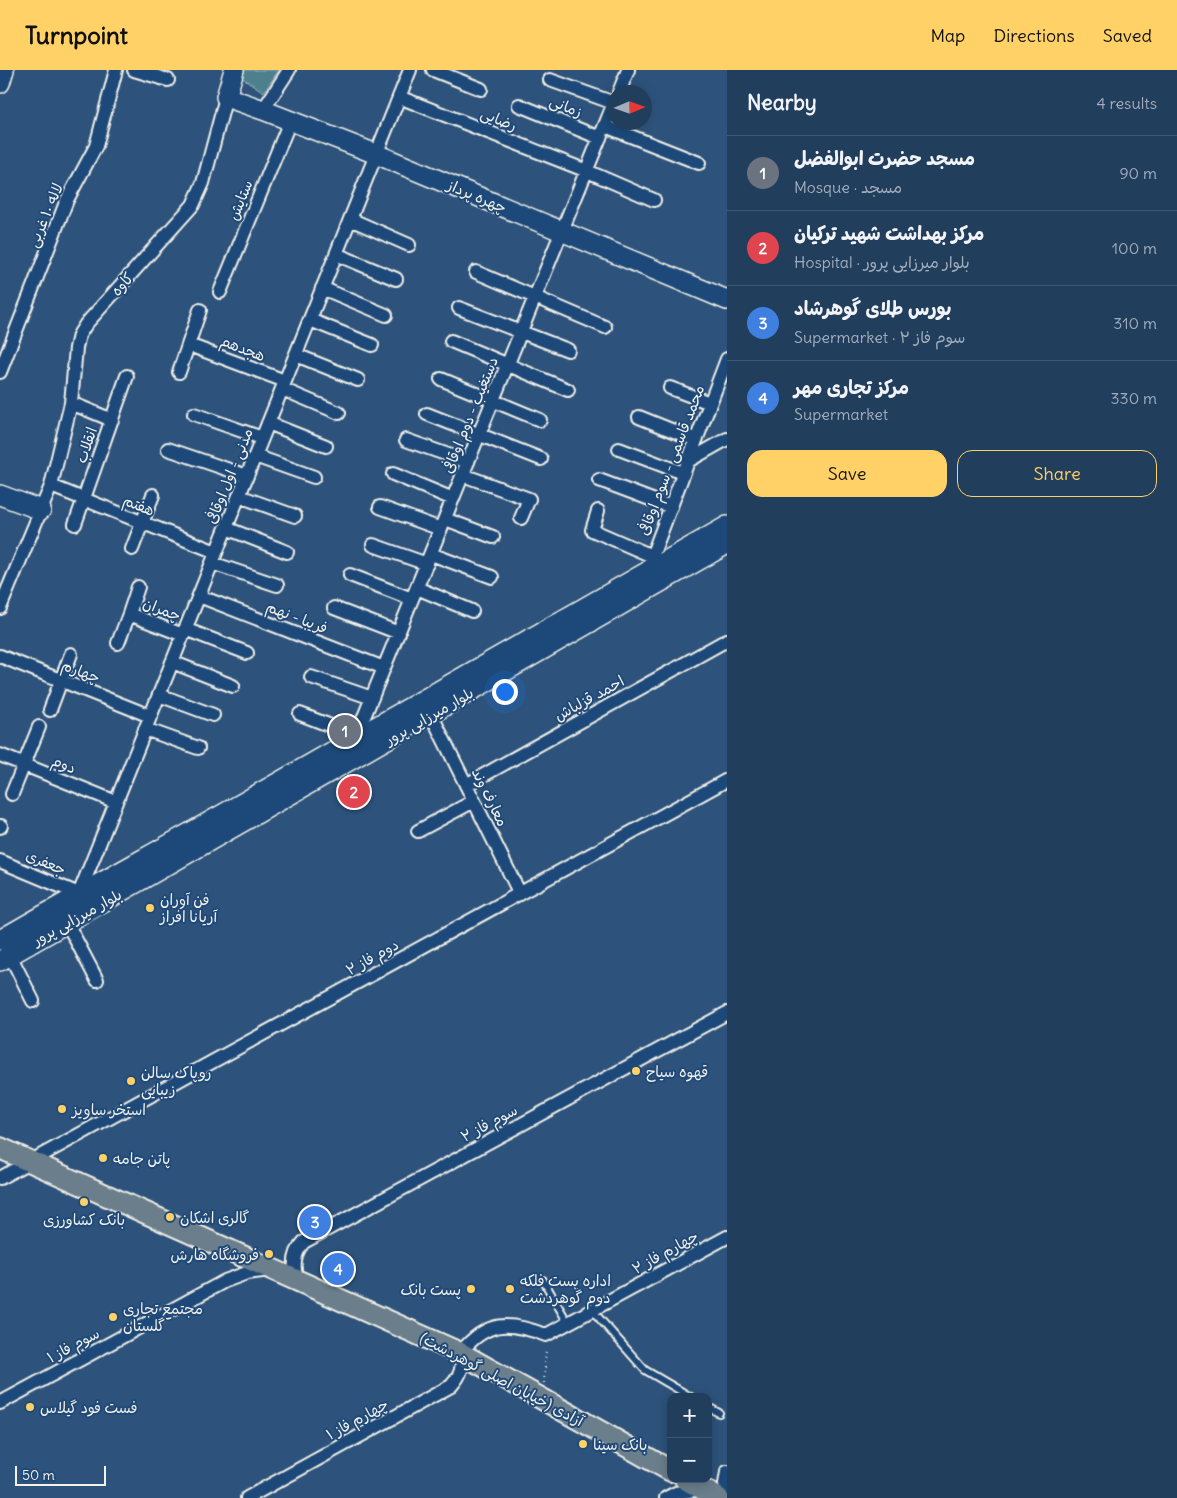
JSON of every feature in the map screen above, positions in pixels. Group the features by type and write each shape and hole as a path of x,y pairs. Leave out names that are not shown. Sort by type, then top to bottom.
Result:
{"main road":[{"path":"0,83 4,70"},
{"name":"کاوه","path":"226,97 234,70"},
{"name":"چهره پرداز","path":"226,97 376,154 727,300"},
{"path":"0,495 41,510"},
{"name":"بلوار میرزایی پرور","path":"3,952 79,894 183,837 356,737 649,564 727,526"},
{"name":"بلوار میرزایی پرور","path":"3,952 67,923 727,544"},
{"name":"آزادی (خیابان اصلی گوهردشت)","path":"0,1148 460,1353 667,1470"}],"street":[{"name":"لاله ۱۰ غربی","path":"0,372 67,200 96,146 116,70"},
{"path":"134,70 168,80"},
{"path":"263,110 289,70"},
{"name":"مدنی - اول اوقافی","path":"79,894 410,70"},
{"path":"433,70 481,89"},
{"path":"621,85 626,70"},
{"path":"550,80 607,100"},
{"name":"کاوه","path":"0,608 50,486 71,403 79,335 86,324 193,205 203,183 226,97"},
{"name":"رضایی","path":"399,97 654,200"},
{"name":"زمانی","path":"519,105 699,163"},
{"name":"ستایش","path":"220,292 290,121"},
{"name":"دستغیب - دوم اوقافی","path":"356,737 607,121"},
{"path":"350,219 409,245"},
{"path":"336,254 396,279"},
{"path":"476,272 605,327"},
{"path":"322,288 386,314"},
{"path":"459,308 568,350"},
{"path":"179,372 200,310"},
{"path":"310,320 372,344"},
{"path":"451,342 568,390"},
{"name":"هجدهم","path":"189,345 283,385 338,413"},
{"path":"296,355 358,380"},
{"name":"محمد قاسمی - سوم اوقافی","path":"649,564 727,359"},
{"name":"انقلاب","path":"75,524 127,376"},
{"path":"441,379 540,420"},
{"path":"670,388 710,403"},
{"path":"71,403 112,420"},
{"path":"194,414 262,438"},
{"path":"427,414 541,459"},
{"path":"639,417 696,440"},
{"path":"268,423 326,446"},
{"path":"688,461 727,439"},
{"path":"406,440 468,462"},
{"path":"168,449 247,476"},
{"path":"619,449 683,473"},
{"path":"255,456 314,478"},
{"path":"394,474 453,498"},
{"path":"463,475 529,499 521,518"},
{"path":"598,480 671,506"},
{"name":"هفتم","path":"50,486 142,523 277,585"},
{"path":"132,549 153,495"},
{"path":"239,496 295,516"},
{"path":"380,507 493,538"},
{"path":"598,511 590,536 649,564"},
{"path":"226,528 287,552"},
{"path":"373,545 492,577"},
{"path":"350,575 472,611"},
{"name":"چمران","path":"138,587 129,614 247,652"},
{"name":"فریبا - نهم","path":"199,596 384,668"},
{"path":"334,608 399,633"},
{"path":"118,643 129,614"},
{"name":"احمد قزلباش","path":"466,785 727,640"},
{"path":"50,710 71,654"},
{"name":"چهارم","path":"0,656 150,716"},
{"path":"172,662 233,686"},
{"path":"312,677 372,698"},
{"path":"159,695 213,715"},
{"path":"300,714 356,737"},
{"name":"معارف وند","path":"432,714 520,894"},
{"path":"12,794 39,727"},
{"path":"145,729 198,748"},
{"name":"دوم","path":"0,756 116,802"},
{"name":"دوم فاز ۲","path":"0,1178 727,780"},
{"path":"418,831 474,801"},
{"name":"جعفری","path":"0,861 79,894"},
{"path":"67,923 97,980"},
{"path":"3,952 34,1001"},
{"name":"سوم فاز ۲","path":"297,1282 294,1263 304,1242 727,1013"},
{"name":"چهارم فاز ۲","path":"546,1335 727,1237"},
{"name":"سوم فاز ۱","path":"0,1403 225,1281 247,1273 271,1270"},
{"path":"460,1353 478,1335 499,1326 522,1327 546,1335"},
{"name":"چهارم فاز ۱","path":"247,1498 451,1386 461,1374 460,1353"},
{"path":"727,1472 725,1484 727,1493"},
{"path":"666,1498 676,1493 701,1489"}],"lane":[{"path":"543,1280 568,1323"},
{"path":"592,1310 645,1370 683,1393"},
{"path":"712,1409 719,1413"}],"path":[{"path":"544,1400 546,1335"}],"green space":[{"path":"243,70 279,70 264,92 241,77"}],"place":[{"name":"مسجد حضرت ابوالفضل","path":"345,731"},
{"name":"مرکز بهداشت شهید ترکیان","path":"354,792"},
{"name":"فن آوران آریانا افراز","path":"150,908"},
{"name":"قهوه سیاح","path":"636,1071"},
{"name":"روپاک سالن زیبایی","path":"131,1081"},
{"name":"استخر ساویز","path":"62,1109"},
{"name":"پاتن جامه","path":"103,1158"},
{"name":"بانک کشاورزی","path":"84,1202"},
{"name":"گالری اشکان","path":"170,1217"},
{"name":"بورس طلای گوهرشاد","path":"315,1222"},
{"name":"فروشگاه هارش","path":"269,1254"},
{"name":"مرکز تجاری مهر","path":"338,1269"},
{"name":"پست بانک","path":"471,1289"},
{"name":"اداره پست فلکه دوم گوهردشت","path":"510,1289"},
{"name":"مجتمع تجاری گلستان","path":"113,1317"},
{"name":"فست فود گیلاس","path":"30,1407"},
{"name":"بانک سینا","path":"583,1444"}]}
